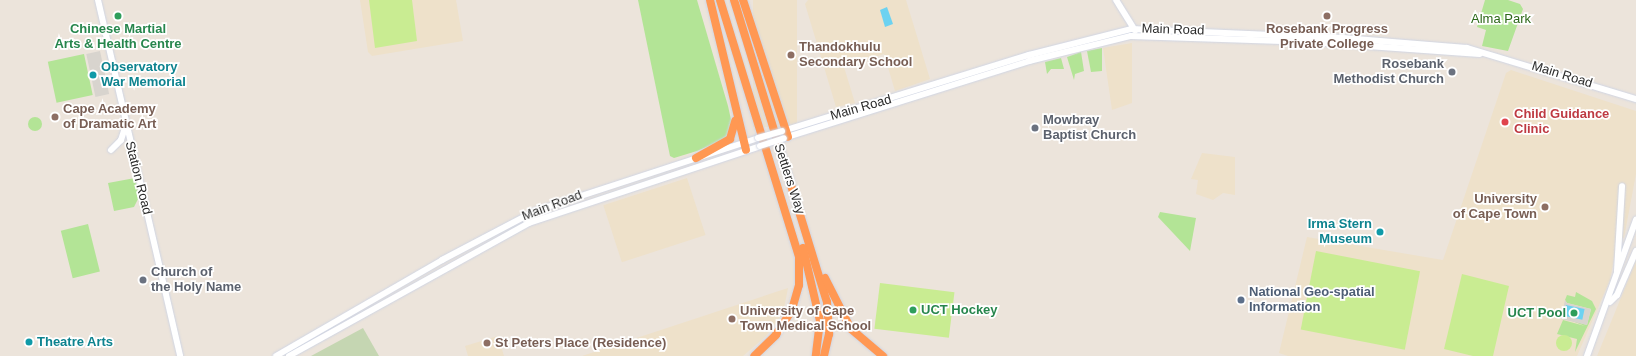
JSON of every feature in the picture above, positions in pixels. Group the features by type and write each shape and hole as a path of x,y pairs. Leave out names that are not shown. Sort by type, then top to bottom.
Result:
{"highway":[{"path":"710,0 745,147"},
{"name":"Settlers Way","path":"720,0 778,180 798,251 799,285 785,324 754,356"},
{"name":"Settlers Way","path":"734,0 814,258 829,313 824,356"},
{"path":"743,0 785,134"},
{"path":"696,158 722,144 734,134 732,97"},
{"path":"778,180 800,240 819,315 821,334 816,356"},
{"path":"814,258 851,329 883,356"}],"main road":[{"name":"Station Road","path":"98,0 125,124 180,356"},
{"path":"1116,0 1135,32"},
{"name":"Main Road","path":"289,356 429,276 537,219 707,163 745,147 758,138 785,134 1016,62 1135,32 1186,33 1487,54 1636,99"},
{"path":"111,150 122,138 125,124"},
{"name":"Main Road","path":"276,356 462,249 544,208 705,155 745,147 760,146 785,134"},
{"path":"705,155 707,163"},
{"path":"1608,303 1621,252 1622,186"},
{"path":"1587,356 1608,303 1636,220"},
{"path":"462,249 466,257"},
{"path":"1608,303 1617,295 1636,251"},
{"path":"426,269 429,276"}],"shaded area":[{"path":"360,0 456,0 463,41 372,56 368,52"},
{"path":"753,0 797,0 797,127 753,127"},
{"path":"808,0 906,0 930,79 895,91 884,54 844,67 855,103 836,107 805,4"},
{"path":"1132,43 1132,103 1112,110 1103,48"},
{"path":"100,51 109,94 95,97 86,54"},
{"name":"University of Cape Town","path":"1511,70 1636,111 1636,174 1624,238 1618,238 1610,280 1577,356 1288,356 1279,353 1307,237 1443,260 1506,73"},
{"path":"1202,153 1235,157 1235,195 1223,193 1213,200 1196,194 1198,180 1191,179"},
{"path":"687,178 706,235 622,262 603,205"},
{"path":"1636,260 1636,356 1597,356 1620,300"},
{"name":"University of Cape Town Medical School","path":"788,288 783,313 766,336 743,356 582,356"},
{"path":"1565,300 1567,303 1591,309 1587,325 1561,319"},
{"name":"St Peters Place (Residence)","path":"498,336 504,356 468,356 465,346"}],"green space":[{"path":"369,0 412,0 417,41 375,48"},
{"path":"638,0 697,0 732,124 725,139 697,151 674,158 670,156"},
{"name":"Alma Park","path":"1485,0 1508,0 1520,4 1523,9 1508,51 1482,46 1486,30 1477,27"},
{"path":"1102,48 1102,71 1091,72 1087,51"},
{"path":"1081,52 1084,71 1075,74 1074,80 1067,57"},
{"path":"84,54 93,95 57,103 48,62"},
{"path":"1061,58 1064,69 1051,69 1047,74 1045,62"},
{"path":"32,117 38,117 42,121 42,127 38,131 32,131 28,127 28,121"},
{"path":"135,178 139,197 134,207 114,211 108,183"},
{"path":"1160,212 1196,218 1190,251 1158,217"},
{"path":"88,224 100,272 73,278 61,231"},
{"path":"1316,251 1420,271 1405,350 1301,330"},
{"path":"1462,274 1509,286 1493,356 1473,356 1444,349"},
{"path":"880,283 954,292 949,338 874,329"},
{"path":"1576,292 1592,301 1596,309 1575,352 1577,339 1557,334 1563,320 1585,326 1567,319 1587,325 1591,309 1567,303 1565,300 1567,295 1575,297"},
{"path":"363,328 379,356 311,356"},
{"path":"1564,335 1571,340 1572,343 1567,350 1564,351 1557,346 1556,343 1561,336"}],"water":[{"path":"887,7 893,24 885,27 880,10"},
{"name":"UCT Pool","path":"1566,305 1585,309 1582,320 1564,316"}],"place":[{"name":"Chinese Martial Arts & Health Centre","path":"118,16"},
{"name":"Rosebank Progress Private College","path":"1327,16"},
{"name":"Thandokhulu Secondary School","path":"791,55"},
{"name":"Rosebank Methodist Church","path":"1452,72"},
{"name":"Observatory War Memorial","path":"93,75"},
{"name":"Cape Academy of Dramatic Art","path":"55,117"},
{"name":"Child Guidance Clinic","path":"1505,122"},
{"name":"Mowbray Baptist Church","path":"1035,128"},
{"name":"University of Cape Town","path":"1545,207"},
{"name":"Irma Stern Museum","path":"1380,232"},
{"name":"Church of the Holy Name","path":"143,280"},
{"name":"National Geo-spatial Information","path":"1241,300"},
{"name":"UCT Hockey","path":"913,310"},
{"name":"UCT Pool","path":"1574,313"},
{"name":"University of Cape Town Medical School","path":"732,319"},
{"name":"Theatre Arts","path":"29,342"},
{"name":"St Peters Place (Residence)","path":"487,343"}]}
